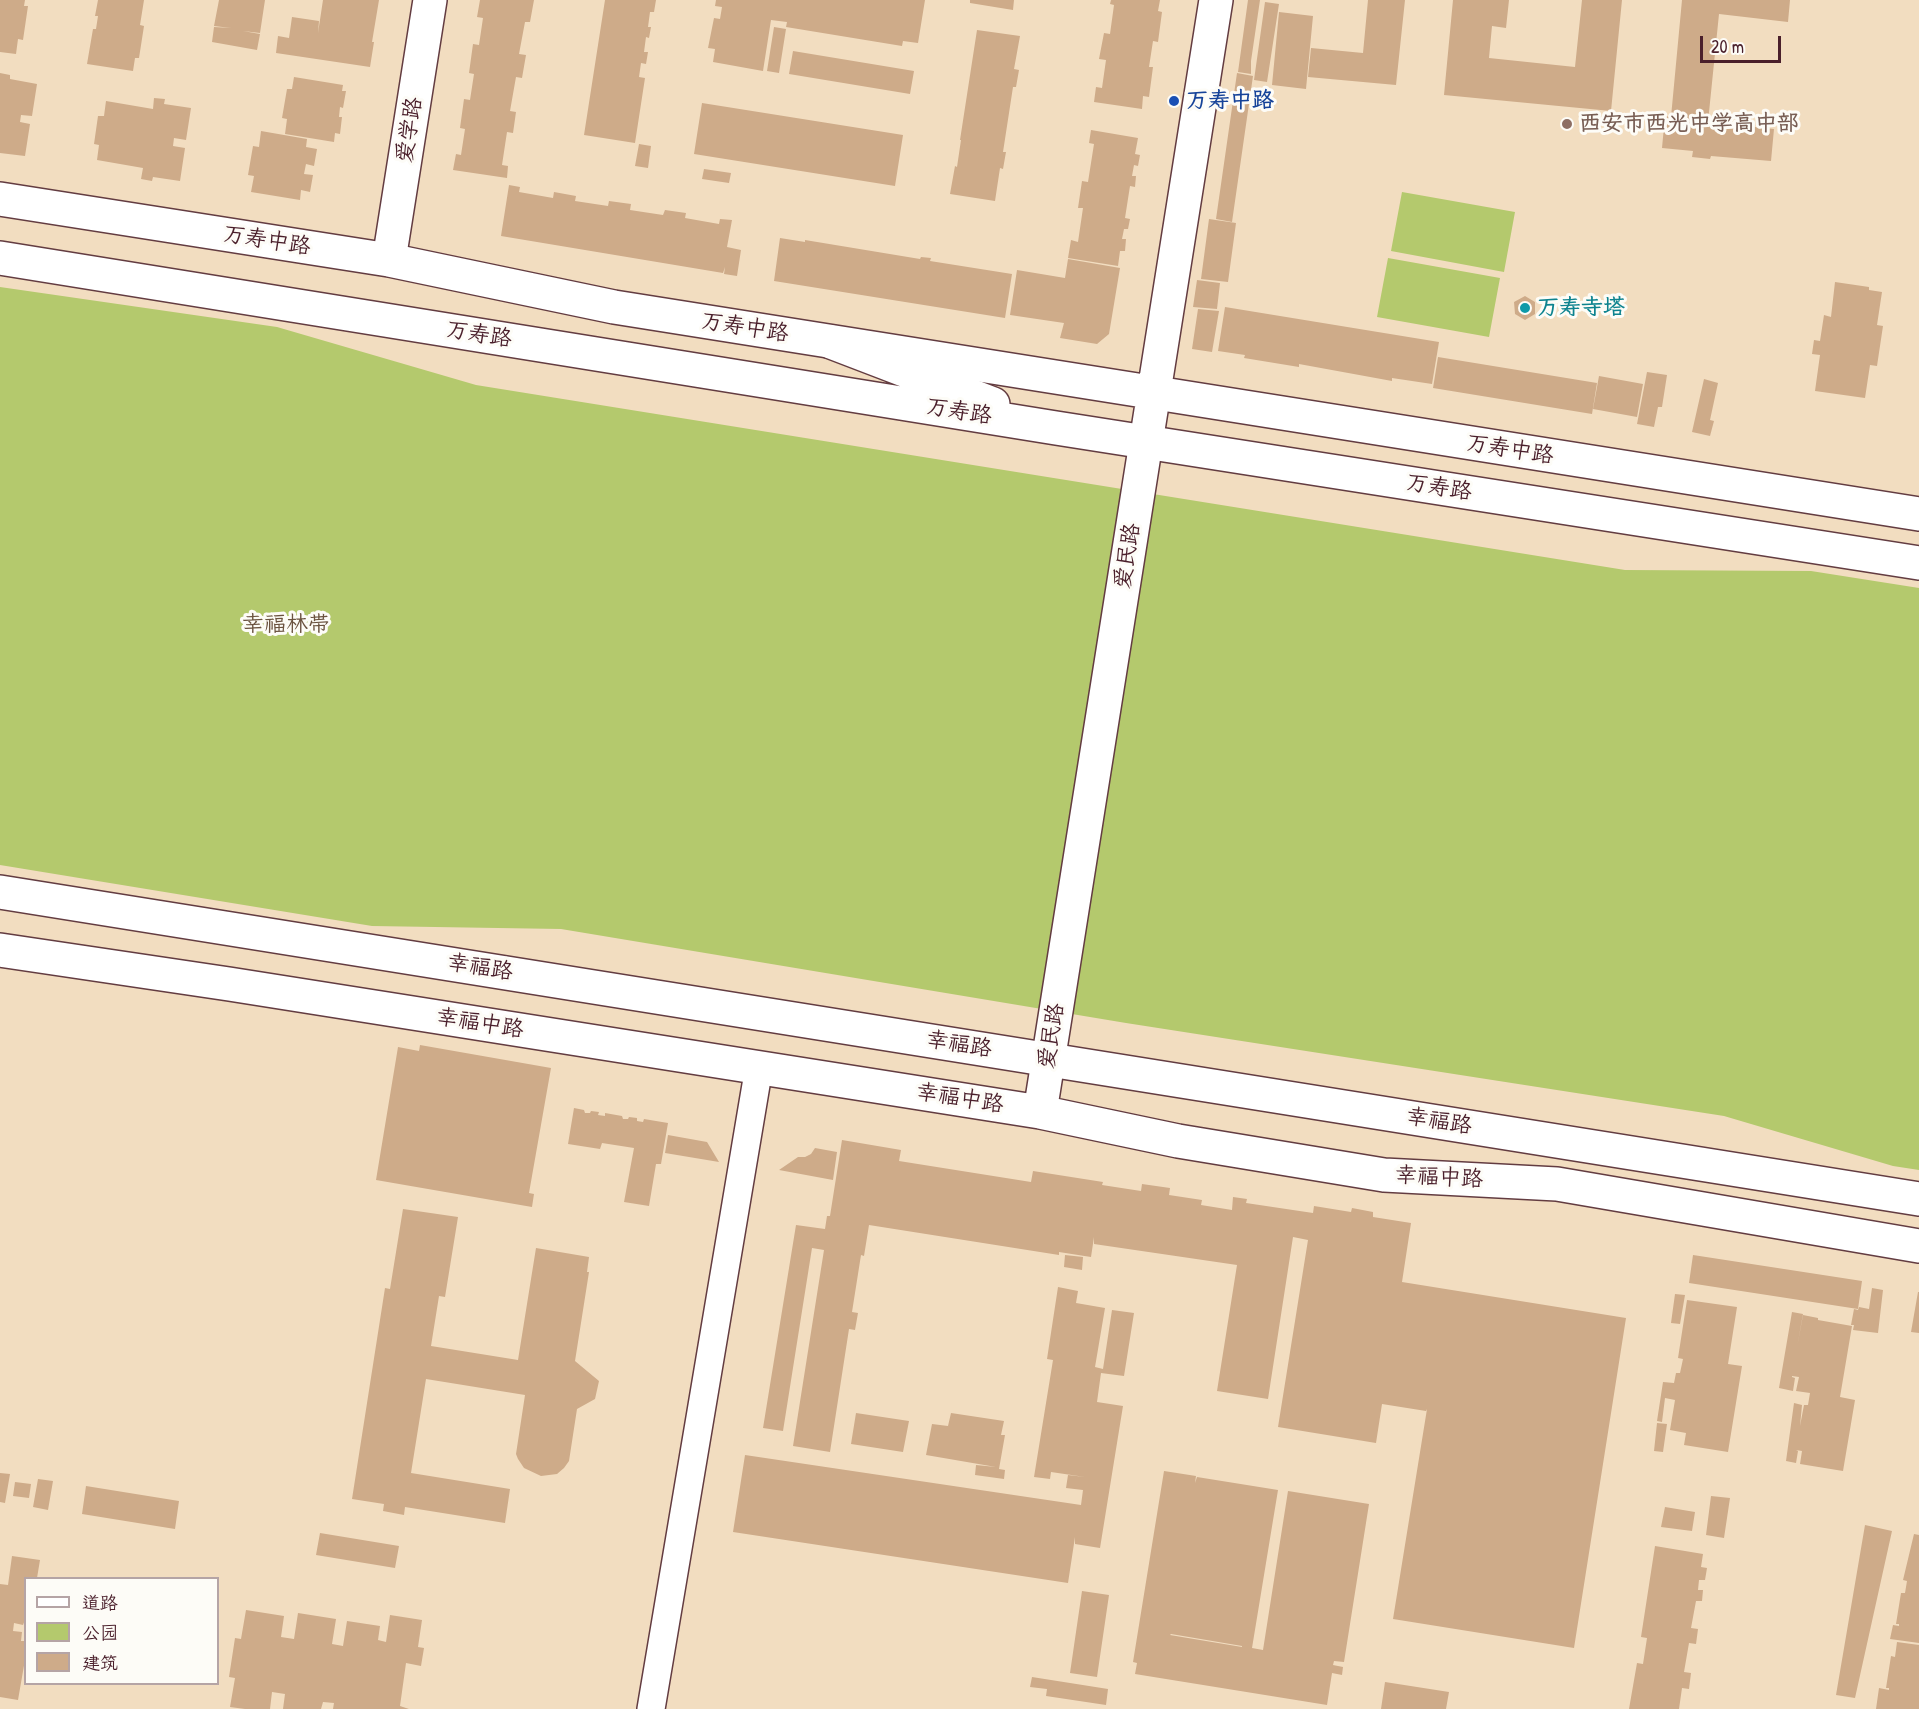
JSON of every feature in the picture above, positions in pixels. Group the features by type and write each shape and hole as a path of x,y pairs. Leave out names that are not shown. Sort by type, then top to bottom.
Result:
{"main road":[{"name":"爱学路","path":"389,260 430,0"},
{"name":"爱民路","path":"1040,1112 1216,0"},
{"name":"万寿中路","path":"0,199 389,260 614,307 1919,514"},
{"name":"万寿路","path":"0,258 1056,428 1919,563"},
{"path":"831,342 1056,428"},
{"name":"幸福路","path":"0,892 1919,1199"},
{"name":"幸福中路","path":"0,950 230,984 1040,1112 1178,1141 1384,1175 1557,1184 1919,1246"}],"street":[{"path":"651,1709 759,1068"}],"green space":[{"path":"1402,192 1515,212 1504,272 1391,251"},
{"path":"1388,258 1500,278 1489,337 1377,317"},
{"name":"幸福林带","path":"0,287 277,327 476,385 1625,570 1811,571 1919,588 1919,1170 1893,1166 1724,1116 1126,1023 561,929 372,926 0,865"}],"building":[{"path":"0,0 25,0 24,6 28,6 23,40 18,39 16,54 0,52"},
{"path":"98,0 144,0 140,25 144,26 139,58 135,58 133,71 87,64 93,29 96,29 98,16 95,16"},
{"path":"219,0 265,0 260,33 243,31 260,34 257,50 212,42 214,27 231,28 214,26"},
{"path":"323,0 379,0 370,67 276,53 278,36 289,38 292,17 319,21 318,33"},
{"path":"480,0 534,0 530,22 525,22 519,54 526,55 522,78 516,77 510,111 516,112 513,133 507,132 502,165 508,166 507,178 453,170 456,154 461,155 465,129 460,128 464,99 470,100 474,74 469,73 473,44 479,45 483,18 477,17"},
{"path":"605,0 656,0 654,12 650,12 649,38 646,37 644,52 648,52 646,64 641,63 639,77 645,78 635,143 584,135"},
{"path":"716,0 925,0 918,43 903,41 902,46 786,27 787,22 771,20 763,71 713,62 715,49 708,48 714,18 720,19 722,7 715,6"},
{"path":"970,0 1014,0 1013,10 970,3"},
{"path":"1111,0 1160,0 1158,11 1162,12 1158,42 1153,41 1149,67 1153,67 1149,97 1143,96 1142,109 1094,102 1096,87 1102,88 1106,60 1099,59 1104,33 1110,34 1114,5 1110,4"},
{"path":"1248,0 1260,0 1251,74 1238,72"},
{"path":"1368,0 1405,0 1396,85 1308,77 1311,48 1363,53"},
{"path":"1453,0 1509,0 1506,28 1492,26 1489,58 1575,67 1582,0 1622,0 1611,111 1444,95"},
{"path":"1682,0 1790,0 1788,22 1719,14 1708,122 1774,129 1771,161 1711,156 1710,159 1692,157 1693,151 1662,148 1665,116 1671,117"},
{"path":"1265,2 1279,4 1267,82 1254,80"},
{"path":"1279,12 1313,16 1306,89 1272,85"},
{"path":"774,27 786,29 779,73 767,71"},
{"path":"977,30 1020,36 1014,69 1019,70 1016,87 1013,87 1003,152 1006,152 1003,169 1000,168 995,201 950,194 955,166 957,167"},
{"path":"793,51 914,71 910,94 789,74"},
{"path":"0,73 10,75 10,79 37,84 32,116 21,115 20,122 30,124 25,156 0,153"},
{"path":"1237,73 1253,76 1232,222 1216,219"},
{"path":"294,77 343,85 342,91 346,91 343,108 340,107 339,117 342,117 340,134 335,133 334,142 285,134 287,119 282,118 287,89 292,89"},
{"path":"154,98 165,99 164,104 191,108 186,140 174,138 173,146 185,148 180,181 153,177 152,181 141,179 143,168 97,160 99,145 94,144 98,116 104,116 106,101 153,109"},
{"path":"702,103 903,135 895,186 694,154"},
{"path":"1091,130 1138,138 1135,154 1140,155 1138,166 1134,165 1132,176 1136,176 1135,187 1130,186 1125,218 1130,219 1128,229 1124,229 1122,239 1126,239 1125,251 1120,251 1118,266 1068,258 1071,240 1078,242 1083,208 1078,208 1082,181 1088,182 1094,144 1089,143"},
{"path":"261,131 307,139 306,147 317,149 314,166 306,164 304,174 313,175 310,192 301,190 300,200 251,192 254,176 248,175 253,146 259,147"},
{"path":"639,144 651,146 648,168 635,166"},
{"path":"704,169 731,173 729,183 702,179"},
{"path":"509,185 520,187 519,192 553,198 554,192 576,196 575,201 608,206 609,201 631,204 630,210 663,215 665,210 686,213 685,218 719,224 720,219 732,220 727,247 741,250 737,276 724,274 725,267 723,273 501,236"},
{"path":"1209,219 1236,223 1228,282 1201,279"},
{"path":"780,238 920,259 921,257 931,258 930,261 1012,274 1005,318 774,281"},
{"path":"1068,259 1120,268 1109,334 1097,344 1060,338 1064,323 1010,315 1017,270 1065,278"},
{"path":"1197,280 1220,283 1217,309 1193,307"},
{"path":"1835,282 1869,287 1869,290 1882,292 1877,325 1883,326 1877,366 1870,365 1865,398 1815,391 1820,355 1812,354 1814,340 1820,341 1824,315 1831,317"},
{"name":"万寿寺塔","path":"1525,296 1535,302 1535,314 1525,320 1515,314 1514,302"},
{"path":"1225,307 1439,342 1432,384 1392,378 1392,381 1299,364 1299,367 1244,358 1245,355 1218,351"},
{"path":"1198,309 1219,311 1212,352 1192,349"},
{"path":"1438,357 1597,383 1592,414 1433,388"},
{"path":"1647,372 1667,375 1662,407 1658,407 1654,427 1637,424"},
{"path":"1599,376 1643,384 1637,417 1593,409"},
{"path":"1704,379 1718,383 1710,420 1714,421 1710,436 1692,432"},
{"path":"420,1045 551,1068 529,1193 534,1194 532,1207 376,1180 398,1047 419,1051"},
{"path":"574,1108 584,1110 585,1113 591,1111 599,1112 598,1115 605,1116 605,1113 622,1116 623,1119 629,1117 643,1122 644,1119 668,1123 661,1164 656,1164 649,1206 624,1202 634,1148 602,1143 600,1149 568,1144"},
{"path":"668,1135 707,1142 719,1162 665,1153"},
{"path":"842,1140 901,1150 899,1161 1031,1182 1033,1171 1103,1182 1102,1185 1141,1191 1142,1184 1170,1188 1169,1195 1202,1200 1201,1205 1232,1210 1233,1197 1247,1199 1246,1203 1313,1213 1314,1206 1351,1212 1352,1208 1373,1212 1373,1217 1411,1223 1402,1282 1626,1318 1574,1648 1393,1619 1427,1409 1426,1411 1382,1404 1376,1443 1278,1427 1308,1240 1293,1237 1268,1399 1217,1391 1237,1265 1094,1244 1094,1237 1091,1257 1059,1252 1059,1255 869,1225 864,1256 861,1255 852,1312 858,1313 855,1330 849,1329 830,1452 793,1446 824,1250 812,1248 783,1431 763,1428 796,1225 825,1229 827,1216 830,1216"},
{"path":"815,1148 837,1152 833,1180 779,1170 798,1157 811,1154"},
{"path":"403,1209 458,1217 445,1297 439,1296 431,1346 518,1360 536,1248 589,1257 587,1272 589,1272 575,1361 599,1381 595,1399 577,1409 569,1461 557,1474 541,1476 524,1468 518,1459 516,1454 525,1395 426,1379 411,1473 510,1489 505,1523 405,1507 404,1515 383,1511 384,1504 352,1499 385,1288 390,1289"},
{"path":"1065,1255 1083,1257 1082,1270 1064,1267"},
{"path":"1693,1255 1862,1281 1858,1309 1689,1283"},
{"path":"1058,1287 1078,1291 1076,1303 1105,1308 1095,1367 1103,1369 1112,1310 1134,1313 1124,1376 1101,1373 1097,1402 1123,1406 1100,1548 1075,1544 1075,1537 1068,1583 733,1532 745,1455 1081,1505 1083,1490 1066,1488 1068,1475 1085,1477 1051,1472 1050,1479 1034,1477 1053,1360 1047,1359"},
{"path":"1872,1288 1883,1290 1878,1333 1853,1330 1854,1325 1851,1325 1854,1309 1858,1310 1859,1307 1869,1309"},
{"path":"1919,1292 1919,1333 1911,1332"},
{"path":"1675,1294 1685,1295 1680,1324 1671,1323"},
{"path":"1687,1300 1737,1307 1728,1364 1742,1366 1728,1452 1684,1445 1686,1433 1670,1430 1675,1400 1665,1398 1662,1422 1657,1421 1663,1382 1674,1383 1676,1373 1680,1373 1683,1359 1678,1358"},
{"path":"1792,1312 1803,1314 1797,1347 1803,1315 1852,1326 1840,1397 1855,1400 1843,1471 1800,1464 1802,1451 1796,1450 1798,1451 1796,1463 1786,1461 1794,1403 1802,1405 1800,1426 1804,1405 1808,1405 1810,1393 1796,1391 1799,1377 1792,1376 1795,1378 1793,1391 1779,1388"},
{"path":"856,1413 909,1421 903,1452 851,1444"},
{"path":"951,1413 1004,1421 1001,1435 1005,1435 999,1469 1005,1470 1004,1479 975,1475 976,1465 996,1467 926,1455 932,1424 948,1426"},
{"path":"1657,1423 1667,1424 1663,1452 1654,1451"},
{"path":"1164,1471 1196,1476 1195,1483 1197,1477 1278,1490 1252,1648 1263,1650 1288,1491 1369,1504 1344,1662 1334,1661 1333,1665 1343,1667 1342,1675 1332,1673 1327,1705 1135,1674 1137,1663 1133,1662","holes":["1171,1634 1242,1647 1170,1635"]},
{"path":"0,1473 10,1474 5,1503 0,1502"},
{"path":"38,1479 53,1481 48,1510 33,1507"},
{"path":"15,1482 31,1484 29,1498 13,1496"},
{"path":"86,1486 179,1501 175,1529 82,1514"},
{"path":"1711,1496 1730,1498 1724,1538 1706,1535"},
{"path":"1665,1507 1695,1512 1692,1531 1661,1527"},
{"path":"1865,1525 1892,1531 1855,1698 1836,1695"},
{"path":"320,1533 399,1546 395,1568 316,1555"},
{"path":"1914,1534 1919,1535 1919,1643 1890,1639 1893,1625 1899,1626 1896,1624 1901,1593 1905,1593 1907,1581 1903,1580"},
{"path":"1655,1546 1703,1554 1701,1567 1707,1568 1705,1580 1699,1580 1698,1590 1703,1590 1702,1601 1696,1601 1691,1628 1698,1629 1696,1644 1689,1643 1684,1672 1691,1673 1689,1689 1682,1688 1679,1709 1629,1709 1637,1663 1643,1664 1647,1638 1641,1637"},
{"path":"12,1556 40,1560 37,1577 24,1577 23,1625 14,1623 13,1631 22,1632 21,1641 24,1641 24,1666 18,1700 0,1697 0,1584 8,1585"},
{"path":"1082,1591 1109,1595 1097,1677 1070,1673"},
{"path":"246,1610 284,1616 281,1637 294,1639 298,1613 336,1619 332,1644 343,1646 347,1621 380,1626 378,1640 386,1642 390,1615 422,1620 418,1647 424,1648 421,1666 406,1663 400,1706 409,1709 333,1709 334,1703 323,1702 321,1709 283,1709 285,1694 272,1692 270,1709 230,1707 235,1678 229,1677 235,1638 241,1639"},
{"path":"1897,1642 1919,1645 1919,1709 1876,1709 1879,1688 1889,1690 1886,1688 1891,1656 1895,1657"},
{"path":"1032,1677 1108,1689 1106,1705 1046,1696 1047,1689 1030,1687"},
{"path":"1385,1682 1449,1692 1446,1709 1381,1709"}],"place":[{"name":"万寿中路","path":"1174,101"},
{"name":"西安市西光中学高中部","path":"1567,124"},
{"name":"万寿寺塔","path":"1525,308"}]}
